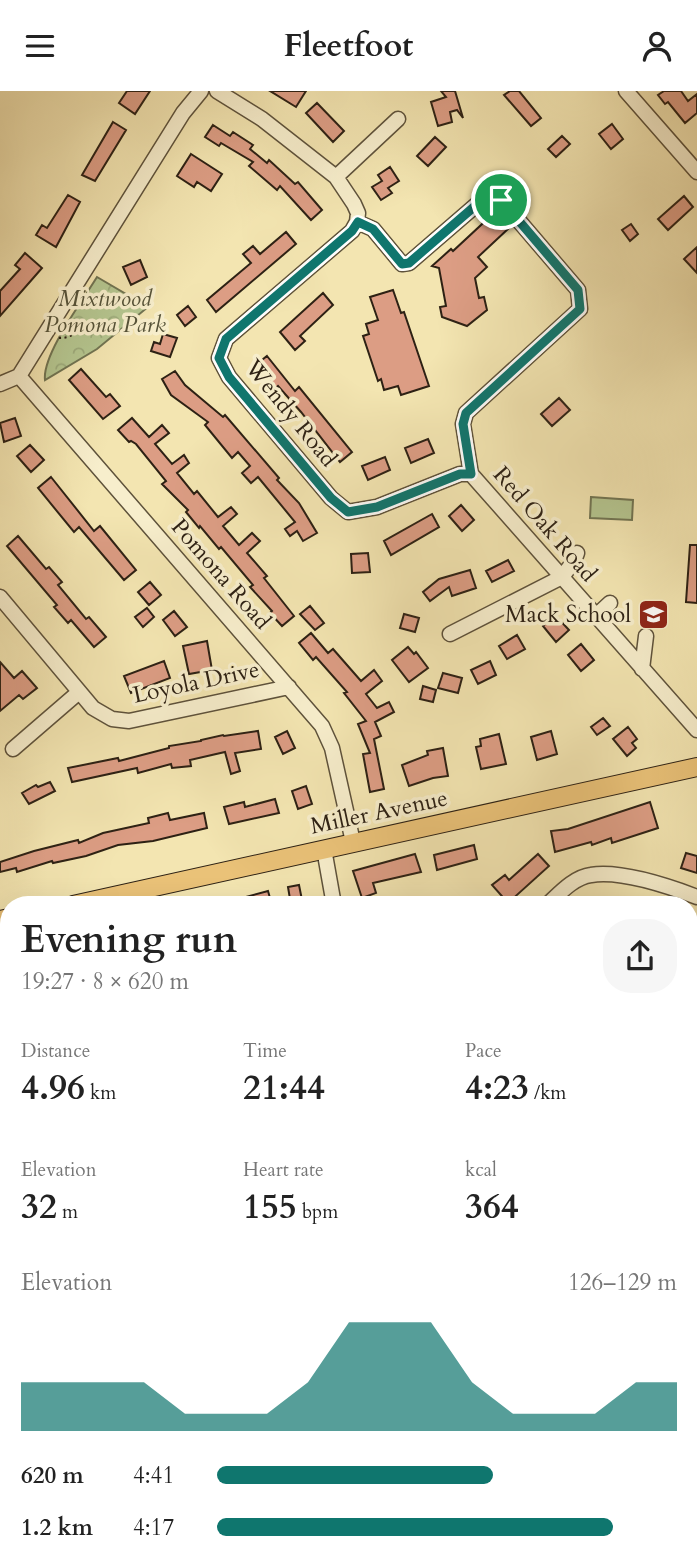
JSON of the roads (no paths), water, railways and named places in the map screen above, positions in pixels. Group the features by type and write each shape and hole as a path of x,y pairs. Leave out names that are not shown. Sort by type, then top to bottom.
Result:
{"main road":[{"name":"Miller Avenue","path":"147,896 353,842 697,767"}],"street":[{"path":"0,384 19,376 183,113 201,91"},
{"path":"217,91 262,119 336,177 354,204 358,222 373,229 402,264 409,263 482,200 495,197 501,200 578,290 580,309 466,413 463,424 471,474"},
{"path":"626,91 697,172"},
{"path":"336,177 398,119"},
{"name":"Wendy Road","path":"358,222 352,231 226,339 219,358 238,387 331,498 348,512 377,507 460,474 471,474"},
{"name":"Pomona Road","path":"19,376 322,726 332,748 353,842"},
{"name":"Red Oak Road","path":"471,474 697,730"},
{"path":"450,634 562,577 577,553"},
{"name":"Loyola Drive","path":"0,597 93,708 113,719 129,721 289,687"},
{"path":"596,616 610,603"},
{"path":"642,669 646,636"},
{"path":"13,749 79,692"},
{"path":"324,849 332,896"},
{"path":"557,896 568,886 589,875 616,875 674,888 694,896"}],"place":[{"name":"Mack School","path":"654,614"}],"park label":[{"name":"Mixtwood Pomona Park","path":"105,311"}]}
